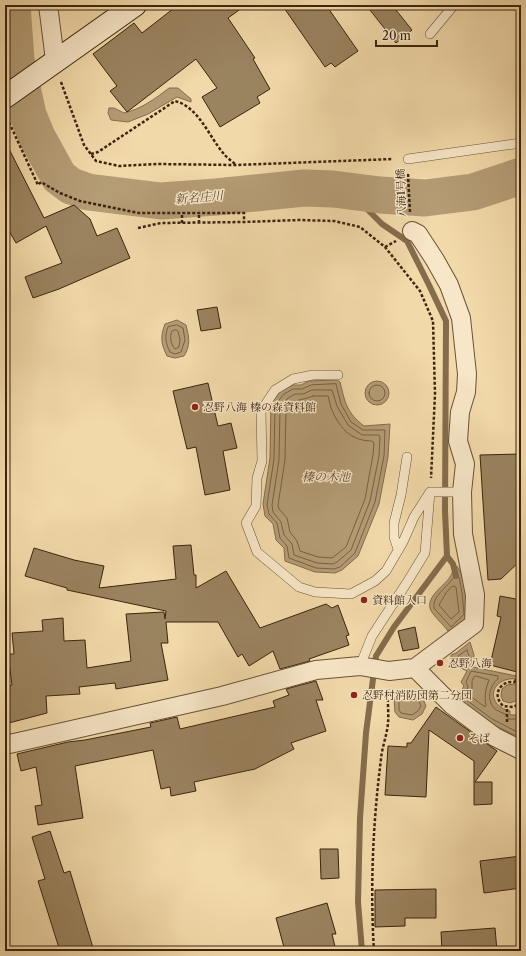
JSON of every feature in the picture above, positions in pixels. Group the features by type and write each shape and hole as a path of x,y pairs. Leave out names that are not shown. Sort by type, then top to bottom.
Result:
{"street":[{"path":"48,5 52,62"},
{"path":"6,107 52,62 135,5"},
{"path":"5,745 222,696 316,670 361,666 385,670 415,668 474,624 475,595 463,534 461,492 465,464 458,441 460,412 466,392 467,374 461,318 449,285 436,260 411,224"},
{"path":"415,668 452,705 495,737 521,750"}],"lane":[{"path":"430,34 454,5"},
{"path":"408,164 521,143"},
{"path":"338,375 313,375 293,380 275,390 261,411 262,461 257,478 256,506 246,523 257,552 300,587 316,592 351,594 375,581 386,571 414,517 430,492"},
{"path":"398,549 394,538 394,523 401,496 407,456"},
{"path":"430,492 461,492"},
{"path":"361,666 372,636 425,553 430,492"}],"path":[{"path":"52,62 84,146 96,161 119,166 158,164 408,164"},
{"path":"91,154 98,152 175,101 183,103 191,109 224,156 236,165"},
{"path":"6,107 38,185 41,182 60,193 80,201 139,212 244,213 244,222"},
{"name":"八海1号橋","path":"408,164 411,224"},
{"path":"182,213 182,223"},
{"path":"199,213 199,223"},
{"path":"138,228 161,223 299,220 334,221 360,227 385,247 420,291 433,321 435,394 430,492"},
{"path":"385,247 389,245"},
{"path":"374,951 371,911 375,832 381,758 388,722 385,670"},
{"path":"515,682 518,672"},
{"path":"521,684 515,682 506,683 500,687 498,692 498,701 507,708 521,703"}],"water":[{"path":"169,88 178,88 191,99 191,102 177,97 148,114 128,122 111,120 108,113 109,108 114,108 124,113 136,109 148,103"},
{"path":"177,320 186,325 189,341 188,348 184,356 175,358 167,356 162,344 162,333 165,324"},
{"name":"榛の木池","path":"337,380 340,382 345,402 350,412 364,426 390,424 388,457 379,504 358,556 342,570 335,573 315,572 285,561 284,548 276,540 273,524 265,516 263,504 270,458 271,403 281,391 293,385 301,385 309,381"},
{"path":"377,381 386,384 389,393 386,402 377,405 368,402 365,393 368,384"},
{"path":"457,566 465,584 468,616 453,632 448,631 435,616 430,608 430,604 431,599 448,580 453,570"},
{"path":"470,642 474,655 473,667 521,677 521,679 509,679 499,683 494,692 494,697 495,701 499,705 510,711 510,715 517,715 518,710 521,712 521,738 490,723 461,701 461,691 464,686 461,682 467,671 451,663 451,655"},
{"path":"514,684 521,688 521,699 510,703 503,701 501,696 502,689 507,685"},
{"path":"420,692 426,706 422,714 413,720 399,717 395,712 394,698 399,694"}],"building":[{"path":"178,5 246,5 228,18 255,58 253,59 270,89 257,97 260,103 220,127 202,97 217,88 196,59 127,112 110,91 117,86 93,54 134,23 142,33"},
{"path":"282,5 326,5 358,51 335,67 331,63 325,67"},
{"path":"366,5 392,5 412,30 396,43"},
{"path":"5,141 44,218 74,205 90,219 97,236 117,228 130,258 59,289 33,298 25,277 62,263 46,226 16,243 5,224"},
{"path":"217,307 221,328 201,331 197,310"},
{"name":"忍野八海 榛の森資料館","path":"208,383 218,426 231,423 237,448 223,451 230,490 205,495 196,447 187,449 173,391"},
{"path":"521,454 521,560 501,579 488,580 480,455"},
{"path":"191,545 194,575 196,575 196,588 226,571 260,628 326,604 332,608 338,605 349,635 346,636 349,645 309,659 310,661 280,669 273,651 249,666 242,654 238,657 218,622 166,622 168,643 161,643 168,680 116,689 115,683 79,687 80,694 46,696 47,713 5,724 5,687 12,685 8,654 14,654 12,633 43,631 42,620 63,618 64,641 85,640 87,668 131,661 126,614 164,612 165,619 166,611 67,590 67,588 25,576 34,548 74,560 104,566 99,588 176,579 173,546"},
{"path":"500,596 521,600 521,673 490,665 501,617 497,616"},
{"path":"415,627 419,648 403,651 398,631"},
{"path":"316,681 323,700 316,700 326,731 291,743 294,749 255,769 194,782 196,791 171,796 170,787 161,789 153,750 75,766 83,818 38,825 35,806 42,805 36,767 21,771 17,754 68,742 151,727 150,723 177,717 180,729 275,707 273,701 289,695 286,689"},
{"path":"436,707 497,751 475,782 492,782 492,804 474,805 474,761 429,730 426,797 385,795 388,746 407,747 407,743 411,743"},
{"path":"50,831 64,873 70,871 94,951 69,951 67,946 59,948 38,881 45,879 32,837"},
{"path":"320,849 338,849 339,878 321,879"},
{"path":"521,856 521,888 484,893 480,861"},
{"path":"436,889 436,918 405,918 405,926 375,927 375,890"},
{"path":"327,903 336,934 332,934 336,951 285,951 276,918"},
{"path":"495,928 497,951 442,951 441,932"}],"waterway":[{"name":"新名庄川","path":"12,5 16,60 28,115 37,137 59,177 71,186 88,192 161,201 304,188 333,189 380,195 425,198 473,192 521,176"},
{"path":"333,189 359,201 382,224 407,241 446,321 445,511 447,556 394,627 376,656 366,733 360,818 358,902 362,951"},
{"path":"447,556 453,564 456,576"}],"place":[{"name":"忍野八海 榛の森資料館","path":"195,407"},
{"name":"資料館入口","path":"364,600"},
{"name":"忍野八海","path":"440,663"},
{"name":"忍野村消防団第二分団","path":"354,695"},
{"name":"そば","path":"460,738"}]}
